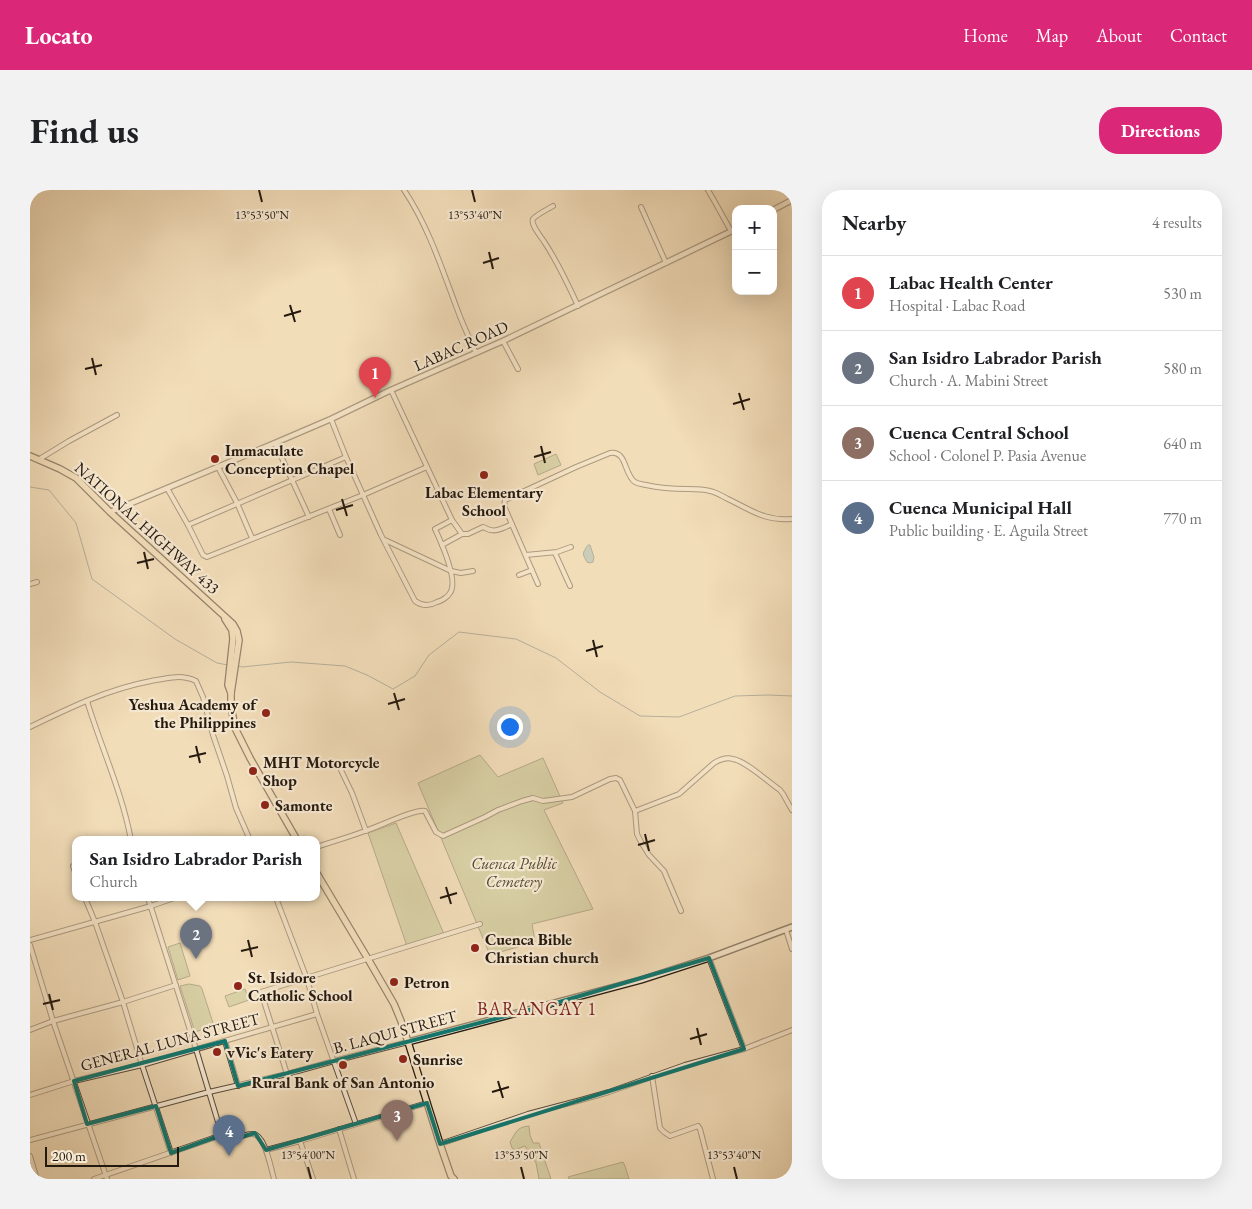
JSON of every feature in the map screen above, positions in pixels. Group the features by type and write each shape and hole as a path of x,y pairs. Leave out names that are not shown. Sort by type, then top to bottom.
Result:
{"main road":[{"name":"NATIONAL HIGHWAY 433","path":"30,456 76,478 110,512 217,609 232,630 236,647 230,693 235,728 296,836"},
{"path":"320,879 394,1004 440,1144 451,1176 454,1179"},
{"name":"B. LAQUI STREET","path":"408,1042 641,980 709,958 792,927"}],"street":[{"path":"404,190 429,237 476,354"},
{"path":"708,190 732,228"},
{"path":"777,208 792,200"},
{"path":"553,206 532,219 532,221 554,257 578,306"},
{"path":"640,207 666,263"},
{"name":"LABAC ROAD","path":"110,512 331,419 391,390 476,354 732,230"},
{"path":"503,341 518,369"},
{"path":"391,390 452,520 462,534"},
{"path":"38,460 117,414"},
{"path":"331,419 346,457 384,540 415,601 419,604 425,605 437,602 450,595 452,588 451,571 435,529 452,520"},
{"path":"275,443 309,517"},
{"path":"538,584 504,506 505,500 603,455 614,452 619,454 630,478 634,482 652,487 713,491 761,516 781,520 792,519"},
{"path":"188,524 346,457"},
{"path":"218,467 237,503 252,538"},
{"path":"167,488 203,554 207,557 363,495 427,467"},
{"path":"328,509 340,535"},
{"path":"442,545 462,534 468,534 483,527 494,531 512,524"},
{"path":"384,540 451,571 461,573 473,570"},
{"path":"526,555 555,553 571,547"},
{"path":"555,553 570,586"},
{"path":"519,575 532,570"},
{"path":"30,584 37,582"},
{"path":"30,727 98,695 137,684 180,676 196,680 228,776 236,808 248,836"},
{"path":"87,701 111,769 127,821 129,836"},
{"path":"635,811 679,794 714,762 720,759 732,758 743,763 780,790 792,810"},
{"path":"338,764 352,793 366,831"},
{"path":"320,846 422,810 425,810 436,832 443,836 522,801 533,798 543,801 572,797 616,778 620,780 635,811 637,834 649,855 664,871 681,911"},
{"path":"86,901 123,1002 171,1153"},
{"path":"149,901 224,1142 255,1134 261,1139 266,1150 274,1179"},
{"path":"30,940 165,901"},
{"path":"277,901 356,1124"},
{"path":"287,1074 261,992 480,924"},
{"path":"786,930 792,949"},
{"path":"30,945 53,1021 106,1177"},
{"path":"709,958 744,1049"},
{"path":"30,1030 53,1021 176,985"},
{"name":"GENERAL LUNA STREET","path":"30,1095 142,1065 317,1014"},
{"path":"440,1144 528,1114 581,1100 685,1064 744,1049 792,1030"},
{"path":"225,1041 238,1086"},
{"name":"B. LAQUI STREET","path":"30,1140 209,1092 287,1074 408,1042"},
{"path":"652,1076 660,1128 670,1136 698,1126 713,1179"},
{"path":"266,1150 426,1103"},
{"path":"339,1129 354,1179"},
{"path":"94,1179 106,1177 222,1135"},
{"path":"300,1141 313,1179"},
{"path":"30,1156 37,1179"}],"highlighted area":[{"path":"709,958 744,1049 440,1144 427,1103 266,1150 255,1133 224,1142 222,1135 171,1153 156,1106 87,1124 74,1081 225,1041 238,1086 556,1003"}],"green space":[{"path":"556,454 561,465 538,475 534,464"},
{"name":"Cuenca Public Cemetery","path":"480,755 498,777 543,758 563,803 544,810 593,909 532,924 535,942 490,955 418,783"},
{"path":"396,823 444,934 407,946 368,833"},
{"path":"180,943 190,976 178,980 168,947"},
{"path":"189,984 200,986 202,989 214,1026 195,1032 180,986"},
{"path":"245,989 249,1000 229,1007 225,996"},
{"path":"529,1126 533,1143 539,1143 551,1179 539,1179 536,1163 525,1146 515,1150 512,1148 510,1142 517,1131"},
{"path":"623,1162 629,1179 569,1179 568,1177"}],"water":[{"path":"588,545 590,545 594,557 593,562 590,563 587,562 584,555"}],"waterway":[{"path":"30,487 49,490 76,523 92,579 175,639 217,663 228,665"},
{"path":"237,666 291,662 345,666 393,689 415,676 429,655 459,632 516,639 556,658 600,692 640,716 679,717 735,696 792,696"}],"place":[{"name":"Labac Health Center","path":"375,398"},
{"name":"Immaculate Conception Chapel","path":"215,459"},
{"name":"Labac Elementary School","path":"484,475"},
{"name":"Yeshua Academy of the Philippines","path":"266,713"},
{"name":"MHT Motorcycle Shop","path":"253,771"},
{"name":"Samonte","path":"265,805"},
{"name":"Cuenca Bible Christian church","path":"475,948"},
{"name":"San Isidro Labrador Parish","path":"196,959"},
{"name":"Petron","path":"394,982"},
{"name":"St. Isidore Catholic School","path":"238,986"},
{"name":"vVic's Eatery","path":"217,1052"},
{"name":"Sunrise","path":"403,1059"},
{"name":"Rural Bank of San Antonio","path":"343,1065"},
{"name":"Cuenca Central School","path":"397,1141"},
{"name":"Cuenca Municipal Hall","path":"229,1156"}],"district":[{"name":"BARANGAY 1","path":"537,1008"}]}
